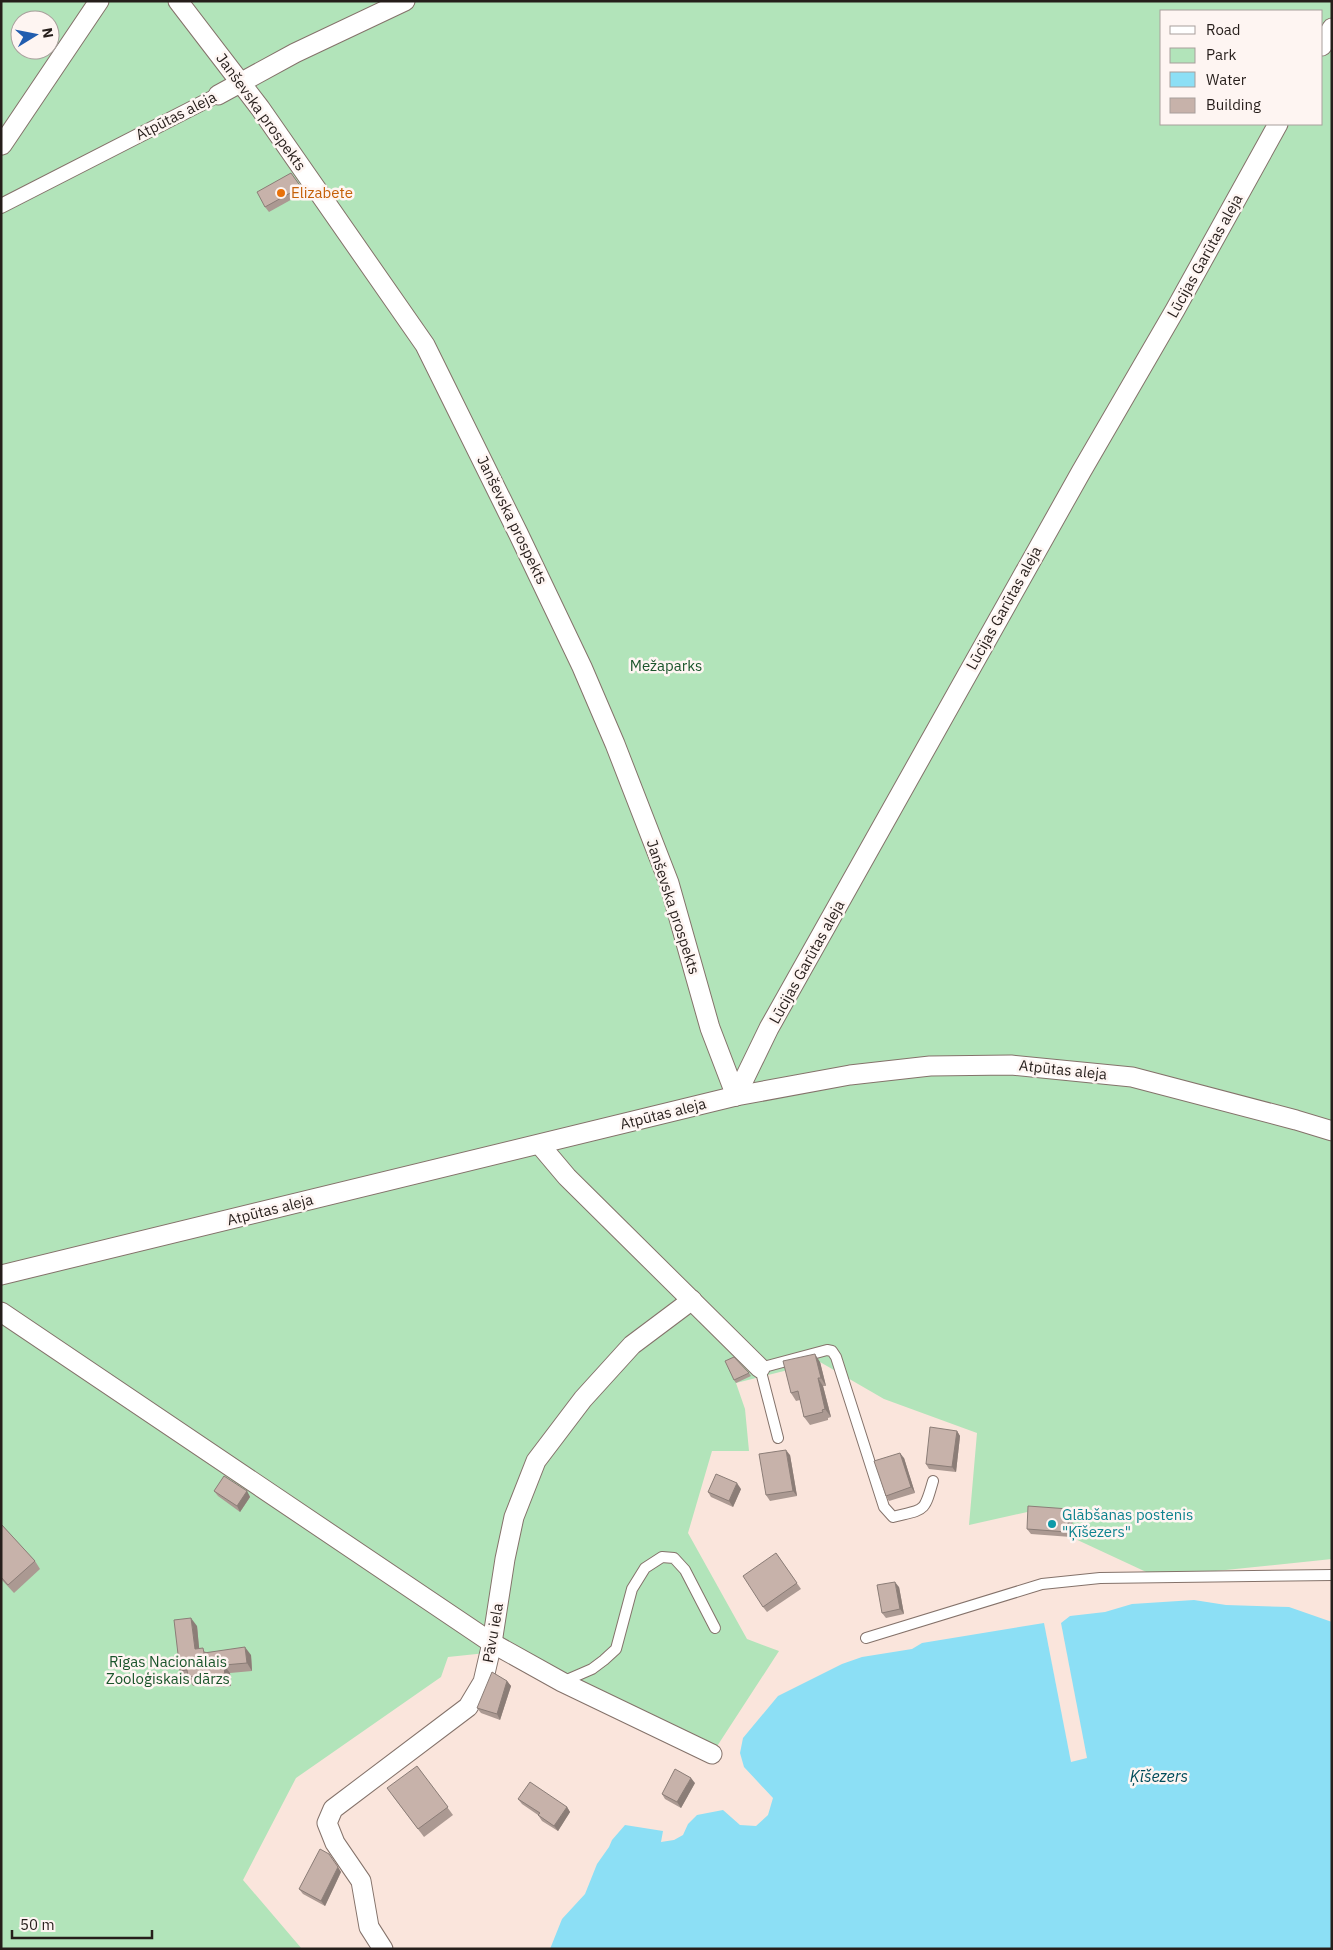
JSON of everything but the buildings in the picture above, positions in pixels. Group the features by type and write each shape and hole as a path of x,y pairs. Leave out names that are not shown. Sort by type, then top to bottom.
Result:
{"street":[{"path":"2,145 99,1"},
{"name":"Janševska prospekts","path":"178,1 297,160 425,345 494,482 582,667 615,744 668,883 710,1028 736,1096"},
{"name":"Atpūtas aleja","path":"1,206 218,95 295,53 405,1"},
{"path":"1323,44 1332,28"},
{"name":"Lūcijas Garūtas aleja","path":"736,1096 769,1028 1277,125"},
{"name":"Atpūtas aleja","path":"1,1275 736,1096 850,1075 930,1066 1011,1065 1132,1077 1332,1131"},
{"path":"540,1145 567,1176 760,1368"},
{"name":"Pāvu iela","path":"383,1949 369,1927 361,1881 335,1843 328,1822 333,1809 468,1707 484,1682 514,1517 536,1461 583,1399 632,1345 692,1300"},
{"path":"1,1312 492,1643 562,1682 712,1754"}],"lane":[{"path":"778,1438 760,1368 827,1350 832,1351 836,1357 884,1507 894,1517 920,1510 926,1505 933,1481"},
{"path":"562,1682 592,1669 616,1648 632,1588 645,1568 662,1557 674,1558 685,1570 715,1628"},
{"path":"866,1638 1042,1584 1100,1578 1332,1575"}],"green space":[{"name":"Mežaparks","path":"1,1 1332,1 1332,1559 1157,1577 1071,1537 1032,1511 969,1525 977,1433 884,1399 820,1362 736,1383 745,1409 749,1451 712,1451 688,1533 747,1639 779,1651 712,1754 515,1650 448,1657 441,1677 296,1778 243,1880 302,1949 1,1949"}],"water":[{"name":"Ķīšezers","path":"1194,1600 1226,1605 1289,1607 1332,1622 1332,1949 550,1949 562,1919 585,1894 597,1864 612,1840 625,1825 663,1831 661,1842 674,1840 683,1835 688,1824 697,1815 723,1810 740,1825 756,1826 768,1815 773,1798 744,1767 740,1753 743,1738 778,1696 842,1664 862,1657 912,1649 922,1643 1044,1623 1061,1623 1070,1616 1105,1612 1132,1604"}],"pier":[{"path":"1044,1623 1061,1623 1087,1758 1071,1762"}],"place":[{"name":"Elizabete","path":"281,193"},
{"name":"Glābšanas postenis \"Ķīšezers\"","path":"1052,1524"}],"park label":[{"name":"Rīgas Nacionālais Zooloģiskais dārzs","path":"168,1670"}]}
